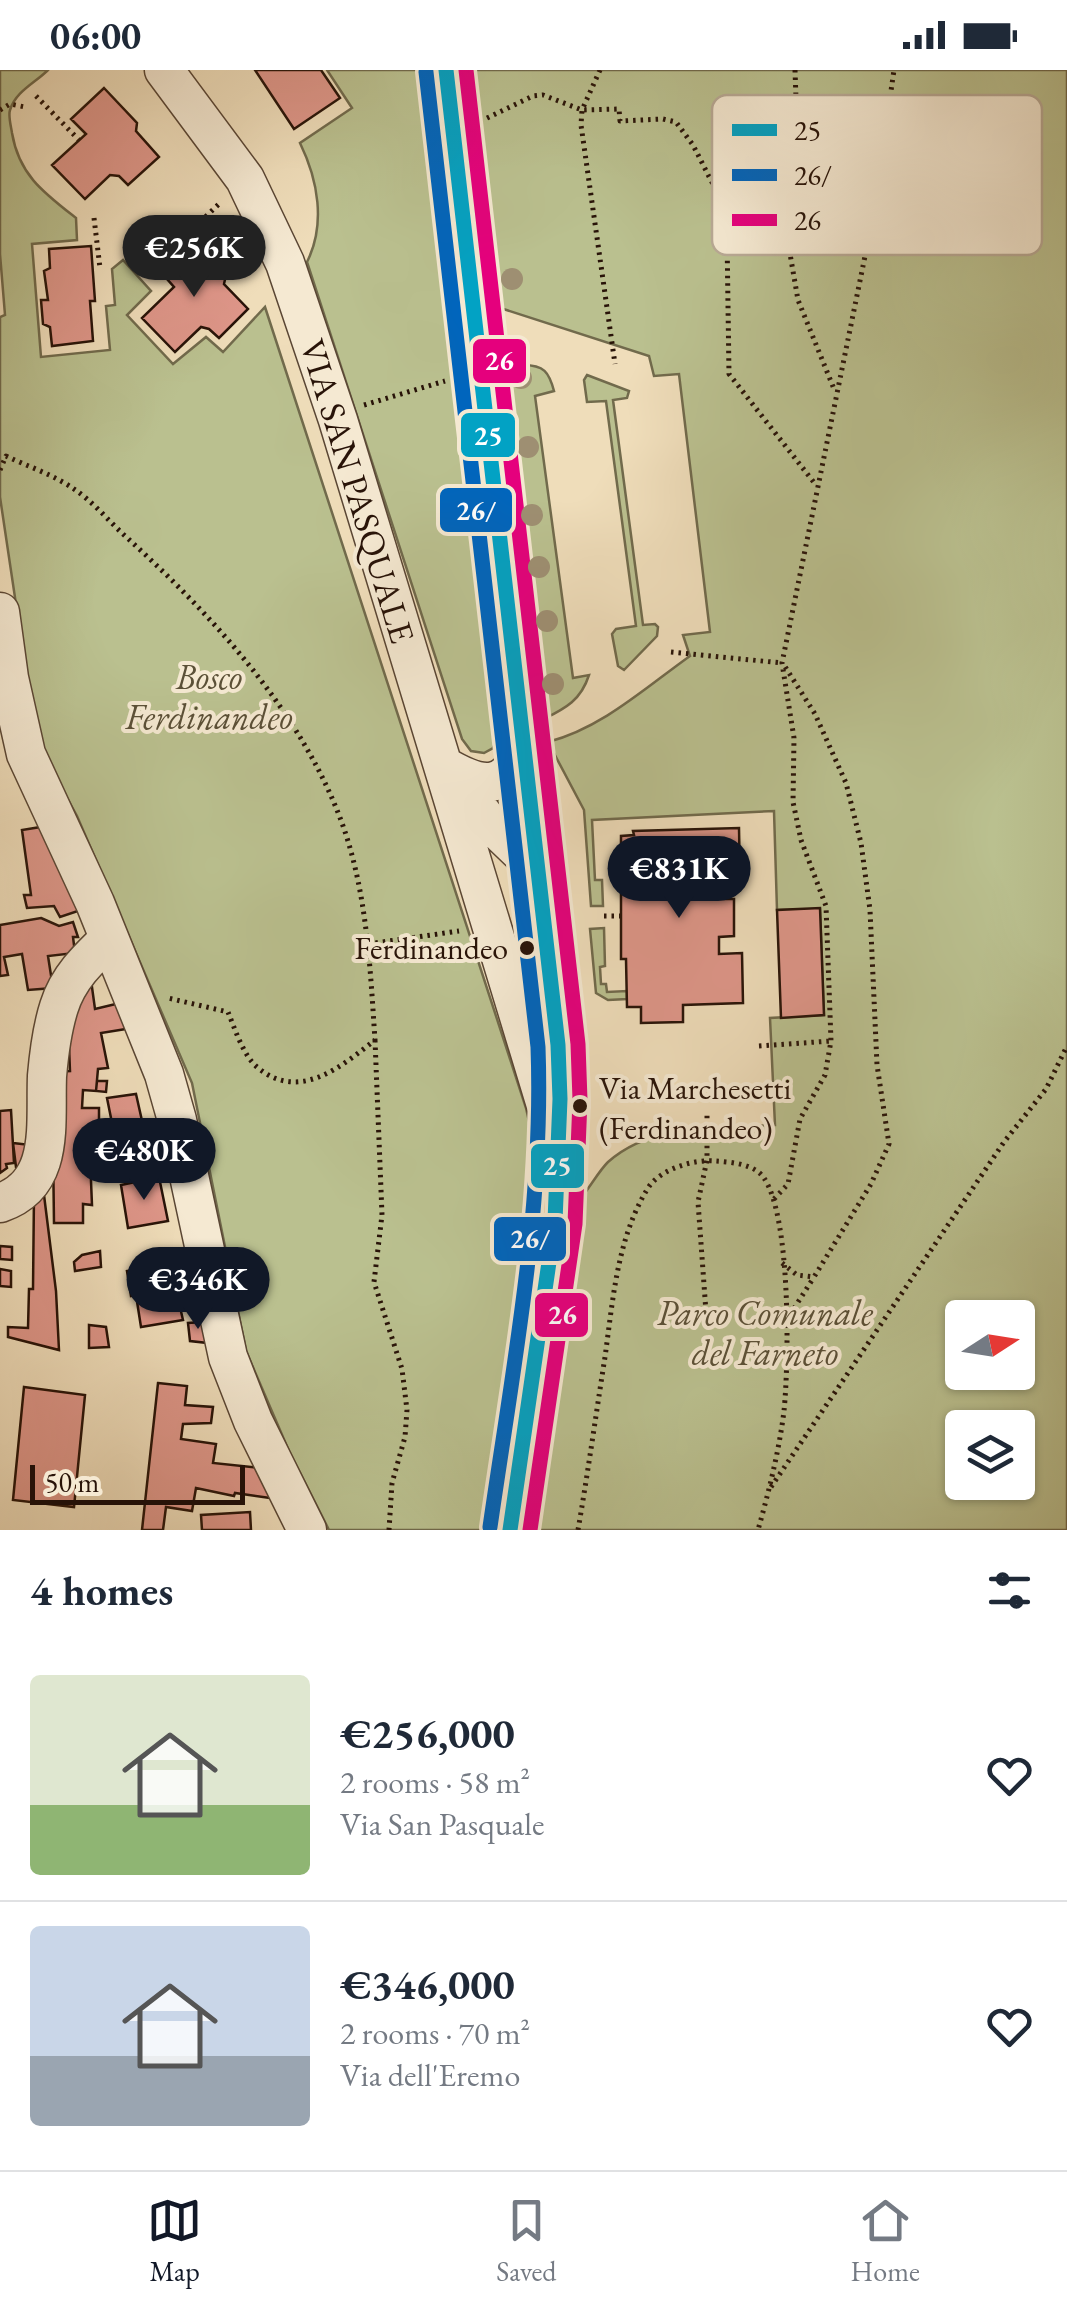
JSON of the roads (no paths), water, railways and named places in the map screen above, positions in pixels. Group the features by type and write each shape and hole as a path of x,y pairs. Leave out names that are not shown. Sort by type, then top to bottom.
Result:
{"main road":[{"path":"446,70 558,1045 555,1220 510,1530"}],"street":[{"name":"VIA SAN PASQUALE","path":"164,70 245,179 284,263 338,420 527,1035 559,1154"},
{"path":"0,612 26,754 164,1074 228,1357 307,1530"},
{"path":"444,765 475,782 489,784 517,764 525,742"},
{"path":"444,765 488,821 541,872"},
{"path":"0,1203 24,1191 37,1176 46,1143 50,1046 58,1009 84,962 109,939"}],"place":[{"name":"Ferdinandeo","path":"527,948"},
{"name":"Via Marchesetti (Ferdinandeo)","path":"580,1106"}],"park label":[{"name":"Bosco Ferdinandeo","path":"209,696"},
{"name":"Parco Comunale del Farneto","path":"765,1332"}]}
